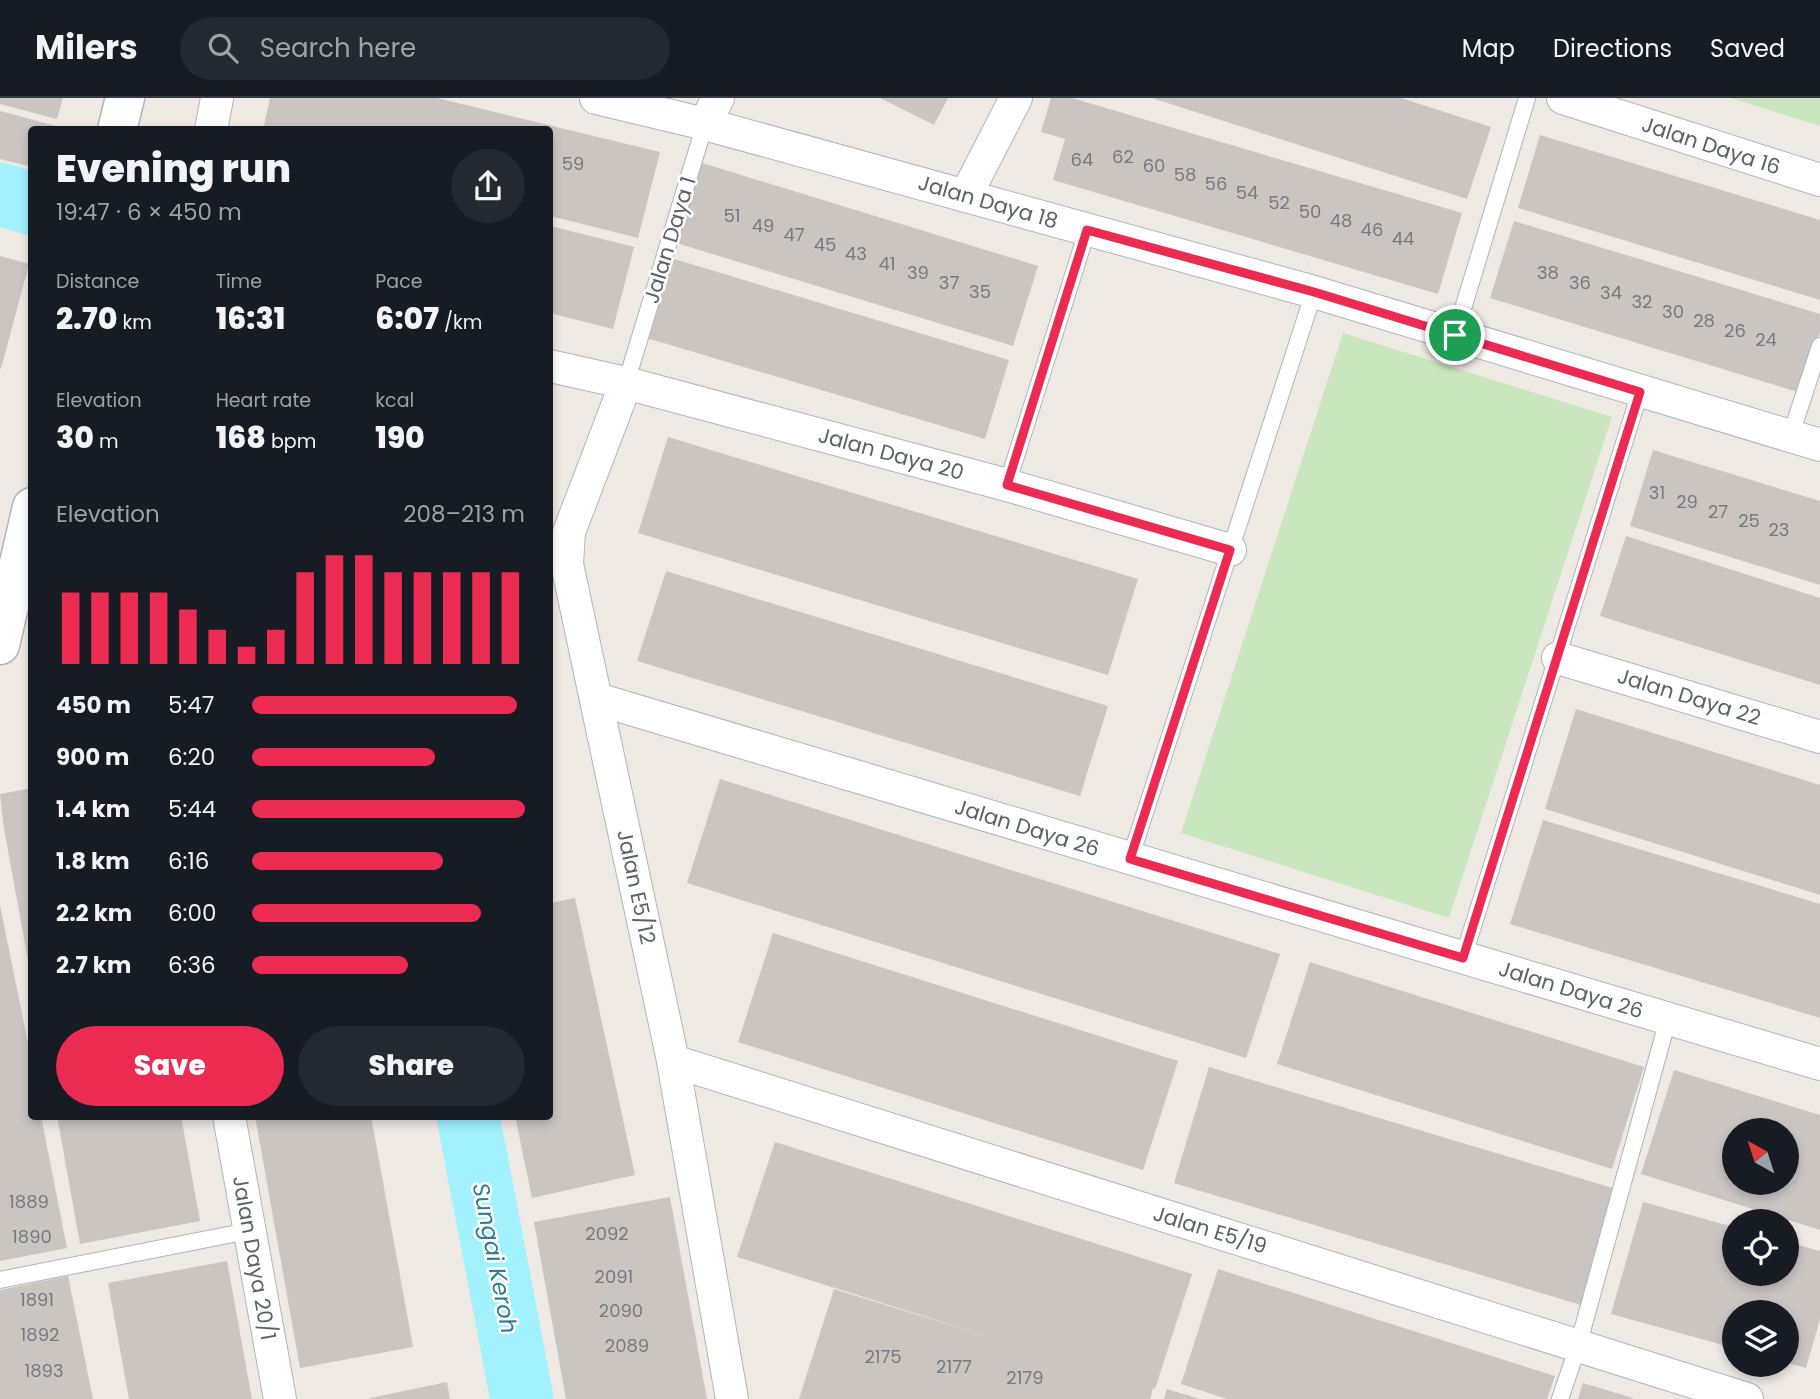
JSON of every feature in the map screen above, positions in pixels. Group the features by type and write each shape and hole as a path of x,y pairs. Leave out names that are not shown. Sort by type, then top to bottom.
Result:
{"street":[{"path":"118,126 125,98"},
{"path":"212,126 216,98"},
{"name":"Jalan Daya 18","path":"596,98 712,111 967,195 1314,292 1805,441"},
{"path":"967,195 1016,98"},
{"name":"Jalan Daya 16","path":"1563,98 1820,180"},
{"name":"Jalan Daya 20","path":"553,367 626,383 1007,485 1230,550"},
{"name":"Jalan E5/12","path":"626,383 569,532 567,564 673,1061 732,1399"},
{"path":"0,645 28,524"},
{"name":"Jalan Daya 22","path":"1558,658 1820,737"},
{"name":"Jalan Daya 26","path":"597,699 1820,1064"},
{"name":"Jalan E5/19","path":"673,1061 1747,1399"},
{"name":"Jalan Daya 20/1","path":"230,1120 279,1399"}],"lane":[{"path":"1455,335 1527,98"},
{"name":"Jalan Daya 1","path":"626,383 712,111"},
{"path":"1007,485 1087,230"},
{"path":"1130,859 1314,292"},
{"path":"1805,441 1820,346"},
{"path":"1463,958 1640,392"},
{"path":"1560,1399 1578,1346 1668,1019"},
{"path":"0,1280 248,1231"}],"green space":[{"path":"1731,98 1820,98 1820,126"},
{"path":"1343,333 1612,417 1449,918 1181,833"}],"building":[{"path":"0,98 63,98 57,119 0,104"},
{"path":"270,98 437,98 553,126 264,126"},
{"path":"880,98 948,98 934,125"},
{"path":"1051,98 1072,98 1462,213 1438,294 1053,180 1065,139 1041,132"},
{"path":"1152,98 1401,98 1491,127 1467,199"},
{"path":"0,111 56,126 28,126 28,166 0,159"},
{"path":"553,126 660,152 638,238 553,217"},
{"path":"1540,135 1820,220 1820,300 1518,208"},
{"path":"699,162 1038,266 1013,346 673,242"},
{"path":"1514,221 1820,314 1820,332 1801,393 1490,298"},
{"path":"553,227 634,247 613,329 553,314"},
{"path":"0,256 28,264 28,268 0,368"},
{"path":"671,258 1009,360 985,439 647,338"},
{"path":"668,437 1138,579 1108,675 638,533"},
{"path":"1653,450 1820,501 1820,585 1630,526"},
{"path":"1626,536 1820,598 1820,685 1600,616"},
{"path":"666,571 1108,706 1080,796 637,661"},
{"path":"1576,709 1820,785 1820,895 1545,809"},
{"path":"720,779 1280,954 1246,1058 687,883"},
{"path":"28,789 28,960 4,829 0,794"},
{"path":"1543,820 1820,904 1820,1018 1510,924"},
{"path":"575,898 635,1175 532,1198 516,1120 553,1120 553,902"},
{"path":"0,905 28,1043 28,1120 42,1120 67,1248 0,1261"},
{"path":"773,933 1178,1061 1143,1170 738,1042"},
{"path":"1310,962 1644,1067 1612,1169 1277,1064"},
{"path":"1209,1067 1616,1189 1581,1305 1174,1183"},
{"path":"1674,1070 1820,1115 1820,1230 1799,1223 1799,1209 1753,1209 1641,1174"},
{"path":"58,1120 182,1120 200,1221 80,1244"},
{"path":"256,1120 372,1120 413,1347 300,1368"},
{"path":"775,1142 1192,1274 1150,1399 799,1399 834,1289 993,1338 737,1257"},
{"path":"670,1197 707,1399 566,1399 534,1222"},
{"path":"1643,1202 1722,1224 1722,1286 1799,1286 1799,1245 1820,1251 1820,1319 1806,1368 1799,1366 1799,1300 1722,1300 1722,1345 1611,1314"},
{"path":"227,1261 252,1399 129,1399 108,1283"},
{"path":"1218,1269 1555,1376 1547,1399 1227,1399 1181,1384"},
{"path":"68,1276 93,1399 0,1399 0,1290"},
{"path":"447,1382 450,1399 370,1399 370,1398"},
{"path":"1583,1383 1633,1398 1578,1399"},
{"path":"1167,1389 1197,1398 1197,1399 1164,1399"}],"waterway":[{"name":"Sungai Keroh","path":"0,194 28,203"},
{"name":"Sungai Keroh","path":"469,1120 522,1399"}],"route":[{"path":"1087,230 1314,292 1455,335 1640,392 1463,958 1130,859 1230,550 1007,485 1087,230"}]}
